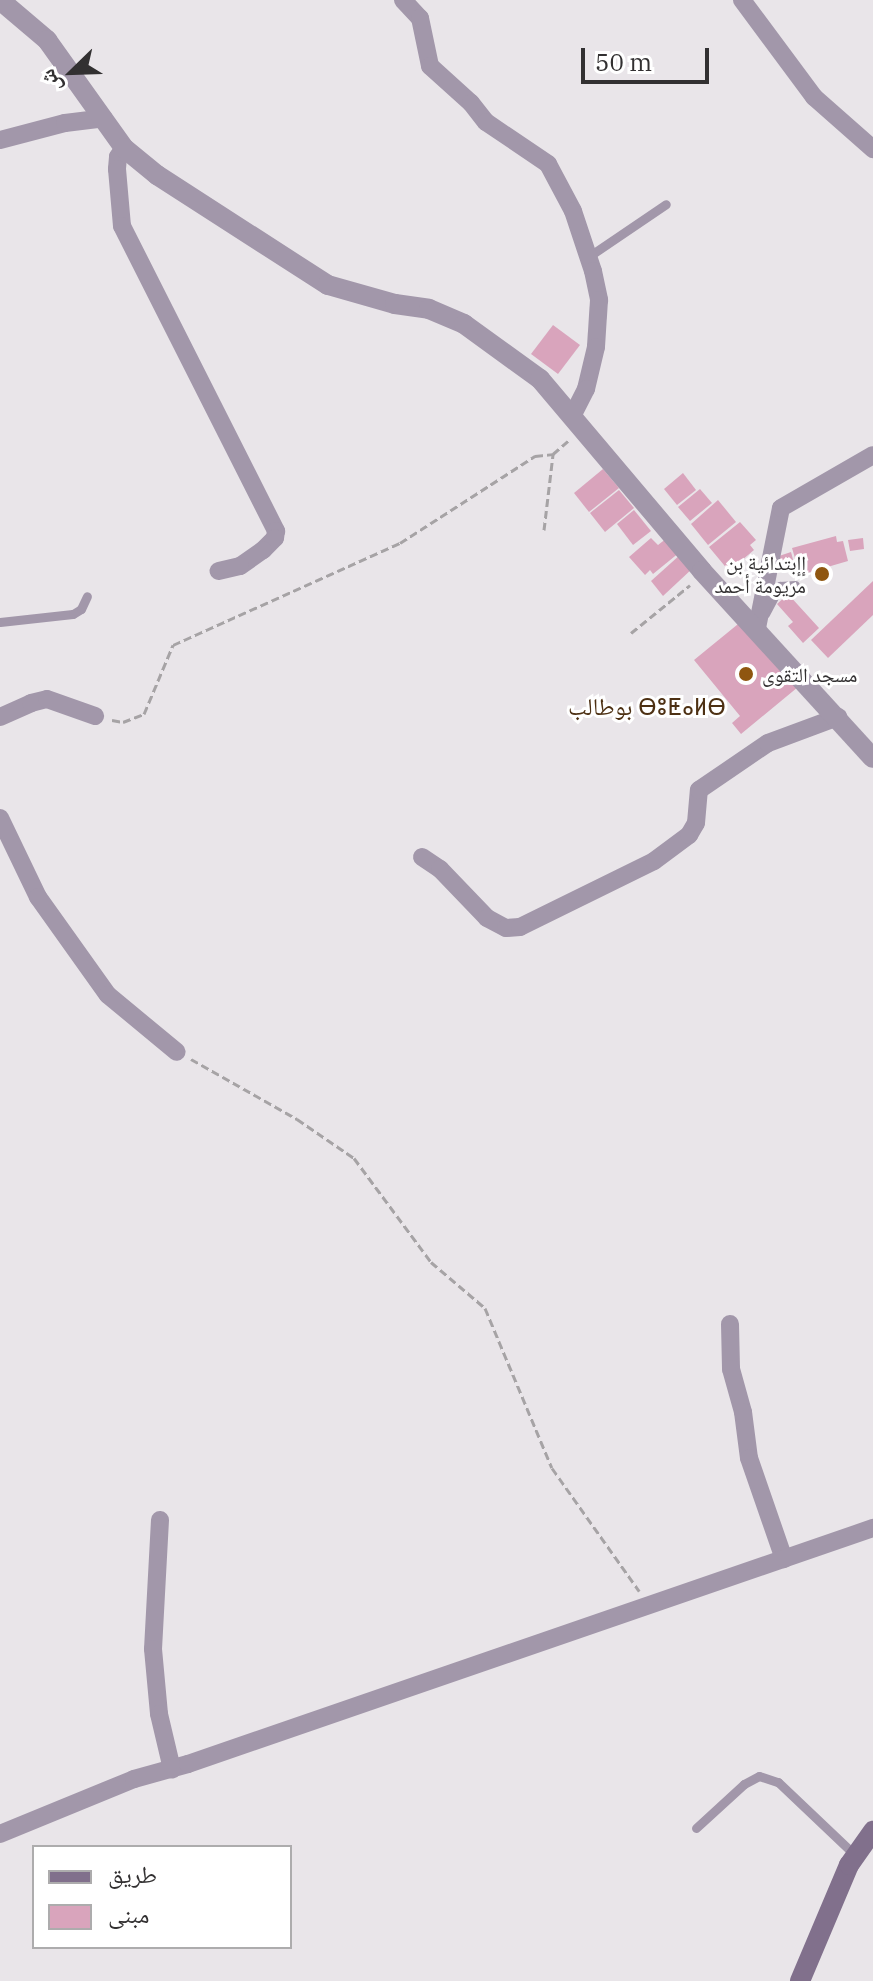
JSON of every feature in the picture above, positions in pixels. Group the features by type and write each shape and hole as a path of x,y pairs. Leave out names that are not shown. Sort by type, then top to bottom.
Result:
{"main road":[{"path":"800,1981 855,1855 873,1831"}],"street":[{"path":"0,0 47,40 124,148 157,175 328,285 429,309 464,324 540,379 704,573 758,623 873,758"},
{"path":"403,0 420,18 430,66 471,103 486,122 548,164 573,211 599,300 596,347 578,423"},
{"path":"742,0 814,97 871,142"},
{"path":"0,140 65,123 104,118"},
{"path":"124,148 118,157 117,169 122,226 146,280 276,531 275,538 263,550 240,566 219,571"},
{"path":"758,623 781,508 873,455"},
{"path":"0,717 47,699 95,716"},
{"path":"422,857 440,869 487,918 506,928 520,927 654,861 689,835 696,823 699,790 768,743 838,717"},
{"path":"0,818 38,897 108,995 177,1052"},
{"path":"730,1324 731,1369 743,1412 749,1458 784,1559"},
{"path":"160,1520 153,1649 159,1714 172,1769"},
{"path":"0,1834 134,1779 172,1769 873,1528"}],"lane":[{"path":"588,257 666,204"},
{"path":"758,623 767,613 780,586 795,585"},
{"path":"0,622 73,614 81,609 87,596"},
{"path":"696,1828 744,1784 759,1776 778,1782 855,1855"}],"path":[{"path":"544,530 553,454 578,423"},
{"path":"95,716 123,722 144,714 173,645 400,543 535,456 553,454"},
{"path":"631,633 704,573"},
{"path":"177,1052 297,1119 354,1158 431,1262 485,1308 552,1468 649,1604"}],"building":[{"path":"553,325 580,345 558,374 531,354"},
{"path":"603,469 619,488 589,512 574,493"},
{"path":"683,473 696,490 677,505 664,489"},
{"path":"700,489 712,503 690,521 678,507"},
{"path":"619,490 634,508 605,532 590,513"},
{"path":"718,500 736,522 708,545 691,524"},
{"path":"634,510 651,531 633,545 617,524"},
{"path":"740,522 756,540 750,545 754,550 729,571 709,547"},
{"path":"836,536 837,542 843,541 848,561 800,575 792,548"},
{"path":"651,538 658,545 667,538 680,552 653,574 650,570 645,575 629,557"},
{"path":"863,538 864,549 850,551 848,540"},
{"path":"791,552 795,567 775,572 779,556"},
{"path":"681,554 693,568 663,596 651,581"},
{"path":"873,581 873,615 828,658 811,640"},
{"path":"788,594 819,628 803,643 788,626 793,622 777,604"},
{"name":"مسجد التقوى","path":"743,620 798,687 741,734 732,723 740,716 694,660"}],"place":[{"name":"إإبتدائية بن مريومة أحمد","path":"822,574"},
{"name":"مسجد التقوى","path":"746,674"}],"district":[{"name":"بوطالب ⴱⵓⵟⴰⵍⴱ","path":"647,707"}]}
